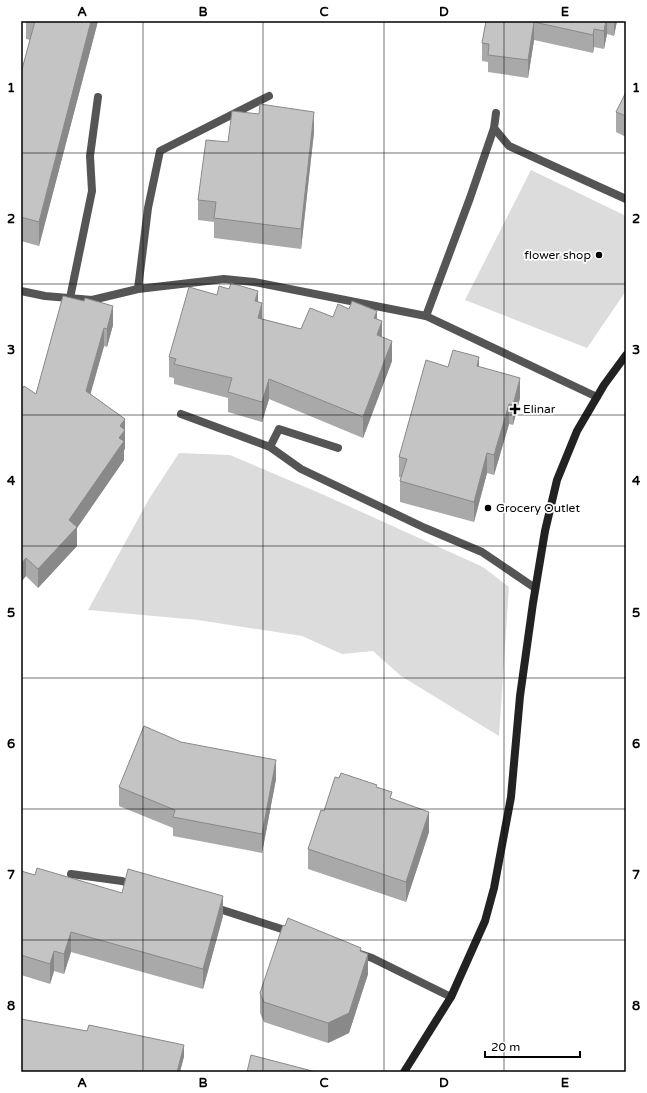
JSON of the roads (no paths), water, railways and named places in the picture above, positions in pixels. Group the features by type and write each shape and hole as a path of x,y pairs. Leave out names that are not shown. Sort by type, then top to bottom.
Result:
{"main road":[{"path":"404,1072 451,997 485,921 494,888 511,797 520,696 535,588 545,531 557,480 577,431 604,385 626,355"}],"street":[{"path":"138,289 148,208 160,151 270,96"},
{"path":"70,298 92,191 90,156 98,97"},
{"path":"426,316 470,198 494,128 496,113"},
{"path":"494,128 509,146 626,199"},
{"path":"21,291 45,296 92,300 138,289 224,279 254,282 426,316 597,397"},
{"path":"181,414 270,447 301,468 425,528 482,552 535,588"},
{"path":"270,447 279,429 338,448"},
{"path":"71,874 122,881 144,887"},
{"path":"202,904 301,935"},
{"path":"351,951 372,958 451,997"}],"place":[{"name":"flower shop","path":"599,255"},
{"name":"Elinar","path":"515,409"},
{"name":"Grocery Outlet","path":"488,508"}]}
